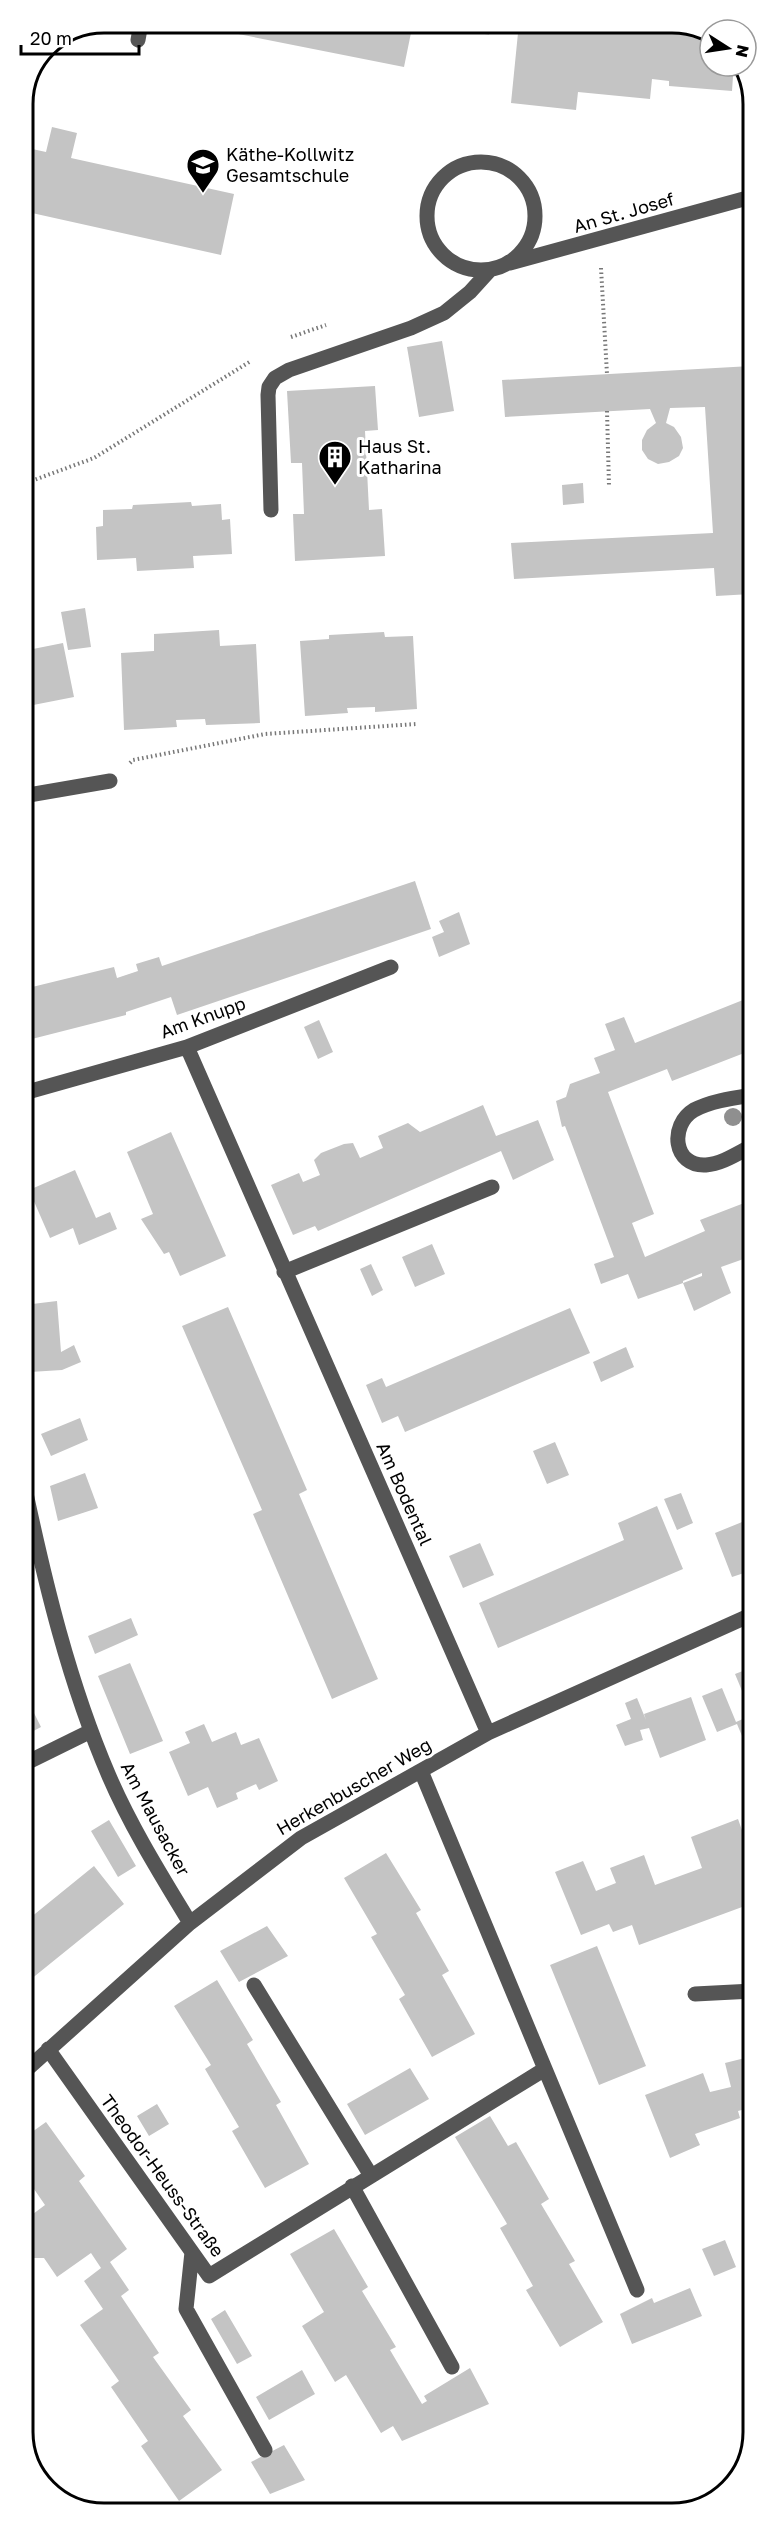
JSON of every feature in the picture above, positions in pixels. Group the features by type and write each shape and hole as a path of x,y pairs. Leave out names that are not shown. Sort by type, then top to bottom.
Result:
{"street":[{"path":"138,40 139,33"},
{"name":"An St. Josef","path":"507,264 521,253 531,238 535,221 534,203 527,187 515,174 500,165 482,162 464,165 448,173 436,186 429,203 427,221 431,238 441,254 455,264 473,270 490,270 743,199"},
{"path":"271,510 268,395 275,378 308,362 427,322 444,313 470,292 490,270"},
{"path":"33,794 110,781"},
{"name":"Am Knupp","path":"33,1090 187,1047 391,967"},
{"name":"Am Bodental","path":"187,1047 488,1732"},
{"path":"743,1097 695,1110 685,1119 678,1143 679,1151 686,1160 705,1165 723,1161 743,1151"},
{"path":"284,1272 492,1187"},
{"name":"Am Mausacker","path":"33,1550 91,1731 110,1777 133,1824 190,1923"},
{"name":"Herkenbuscher Weg","path":"33,2063 190,1923 301,1838 488,1732 743,1618"},
{"path":"33,1760 91,1731"},
{"path":"421,1771 637,2290"},
{"path":"254,1985 370,2174"},
{"path":"695,1994 743,1992"},
{"name":"Theodor-Heuss-Straße","path":"48,2049 209,2276 370,2174 544,2069"},
{"path":"352,2186 452,2367"},
{"path":"192,2252 186,2309 265,2450"}],"path":[{"path":"600,240 607,374"},
{"path":"607,411 609,486"},
{"path":"110,781 133,760 265,734 416,724"}],"building":[{"path":"233,33 411,33 404,67"},
{"path":"518,33 686,34 698,38 698,78 733,78 732,91 669,86 669,81 652,79 650,99 578,92 576,110 511,103"},
{"path":"52,127 77,133 71,158 234,194 221,255 33,213 33,149 46,152"},
{"path":"442,341 454,411 419,417 407,347"},
{"path":"743,366 743,594 716,596 714,568 514,579 511,543 713,533 705,407 670,408 666,423 674,427 681,437 683,448 679,456 669,462 658,464 648,459 642,450 642,440 647,430 656,423 650,409 505,417 502,380"},
{"name":"Haus St. Katharina","path":"375,386 378,430 365,431 369,510 382,509 385,556 295,561 293,514 304,514 302,463 291,463 287,391"},
{"path":"583,483 584,503 563,505 562,485"},
{"path":"191,502 192,506 221,504 222,520 230,519 232,554 193,556 194,568 137,571 136,558 97,560 96,527 103,526 103,510 132,509 133,505"},
{"path":"85,608 91,647 68,650 61,612"},
{"path":"219,630 220,646 256,644 260,723 206,725 205,719 176,720 177,727 124,730 121,653 154,651 154,634"},
{"path":"384,632 385,637 413,636 417,709 375,712 375,707 347,708 348,713 305,716 300,641 329,639 329,635"},
{"path":"63,643 74,697 33,705 33,649"},
{"path":"415,881 431,929 177,1015 171,997 126,1012 126,1015 33,1039 33,987 114,967 117,978 138,971 136,964 159,957 162,966"},
{"path":"459,912 470,944 439,957 432,937 444,932 439,921"},
{"path":"743,1000 743,1053 672,1081 667,1069 608,1092 654,1214 632,1223 645,1257 705,1231 700,1220 743,1203 743,1259 721,1267 731,1293 694,1311 683,1283 638,1299 628,1274 601,1284 594,1264 614,1257 565,1126 562,1127 556,1101 566,1097 570,1084 600,1073 594,1058 615,1050 605,1024 624,1017 635,1043","holes":["702,1273 702,1276 683,1283"]},
{"path":"319,1020 333,1052 318,1059 304,1027"},
{"path":"483,1105 496,1136 538,1120 554,1160 513,1180 501,1151 318,1231 315,1226 293,1235 271,1185 299,1173 303,1182 320,1175 314,1160 321,1153 344,1144 353,1143 360,1158 383,1148 378,1136 408,1123 420,1132"},
{"path":"171,1132 226,1256 180,1276 169,1252 164,1254 141,1219 153,1214 127,1152"},
{"path":"75,1170 96,1218 110,1212 117,1229 79,1245 73,1228 50,1238 33,1199 33,1188"},
{"path":"432,1244 445,1274 415,1287 402,1257"},
{"path":"371,1264 383,1290 372,1296 360,1269"},
{"path":"57,1301 61,1352 74,1345 81,1362 62,1370 33,1372 33,1304"},
{"path":"228,1307 307,1490 299,1494 378,1679 332,1699 253,1514 262,1510 182,1326"},
{"path":"570,1308 590,1353 405,1432 398,1416 382,1423 366,1385 382,1378 386,1387"},
{"path":"626,1347 634,1367 601,1382 593,1362"},
{"path":"80,1418 88,1440 51,1456 41,1434"},
{"path":"555,1442 569,1475 547,1484 533,1451"},
{"path":"85,1473 98,1508 58,1521 50,1486"},
{"path":"681,1493 693,1523 677,1530 664,1499"},
{"path":"657,1506 683,1569 498,1648 479,1603 624,1540 618,1523"},
{"path":"743,1522 743,1573 732,1577 715,1533"},
{"path":"480,1543 494,1575 463,1588 449,1556"},
{"path":"131,1618 138,1635 95,1654 88,1636"},
{"path":"130,1663 163,1741 130,1754 98,1676"},
{"path":"743,1671 743,1693 735,1674"},
{"path":"722,1688 736,1722 743,1719 743,1738 737,1724 717,1732 702,1696"},
{"path":"691,1697 706,1740 660,1758 649,1728 640,1730 643,1740 625,1746 616,1725 631,1719 625,1703 637,1698 646,1720 644,1714"},
{"path":"33,1711 41,1727 33,1731"},
{"path":"204,1724 212,1742 236,1732 241,1745 259,1738 278,1781 259,1790 256,1784 236,1793 238,1799 217,1808 208,1787 188,1796 169,1752 190,1743 185,1732"},
{"path":"738,1819 743,1833 743,1907 639,1945 632,1925 613,1932 609,1924 581,1935 555,1872 583,1861 596,1891 616,1883 610,1868 644,1855 655,1885 702,1868 691,1837"},
{"path":"109,1820 136,1866 118,1877 91,1831"},
{"path":"386,1853 421,1910 416,1913 449,1971 442,1975 475,2034 432,2057 399,1999 405,1995 371,1937 377,1934 344,1878"},
{"path":"94,1866 124,1904 33,1978 33,1916"},
{"path":"267,1926 288,1956 239,1982 220,1951"},
{"path":"597,1946 646,2066 599,2085 550,1965"},
{"path":"217,1980 253,2040 247,2044 281,2102 276,2105 309,2164 265,2188 232,2131 239,2127 205,2069 211,2065 174,2006"},
{"path":"743,2058 743,2110 738,2111 740,2118 695,2134 700,2145 670,2158 645,2095 703,2073 710,2092 731,2087 725,2063"},
{"path":"410,2068 429,2099 365,2135 347,2104"},
{"path":"157,2104 169,2124 149,2136 137,2116"},
{"path":"490,2116 508,2146 516,2142 549,2199 541,2204 575,2261 569,2264 603,2322 560,2347 526,2290 533,2286 500,2228 507,2224 506,2222 455,2137"},
{"path":"46,2122 85,2176 79,2181 127,2249 110,2262 129,2290 121,2296 159,2353 153,2357 191,2410 183,2416 222,2470 179,2501 141,2446 148,2441 111,2387 119,2381 80,2325 103,2309 84,2281 101,2268 91,2253 57,2277 44,2258 33,2258 33,2214 45,2205 33,2188 33,2131"},
{"path":"334,2229 368,2287 362,2291 396,2347 390,2350 422,2404 427,2401 424,2396 470,2368 489,2404 402,2441 393,2426 381,2433 346,2375 335,2382 302,2326 324,2312 290,2254"},
{"path":"725,2240 736,2267 714,2276 702,2249"},
{"path":"690,2288 702,2316 632,2344 620,2314 652,2298 654,2303"},
{"path":"225,2310 252,2356 237,2364 211,2319"},
{"path":"302,2370 315,2394 269,2420 256,2397"},
{"path":"284,2445 305,2480 270,2494 251,2462"}],"place":[{"name":"Käthe-Kollwitz Gesamtschule","path":"203,194"},
{"name":"Haus St. Katharina","path":"335,486"}]}
